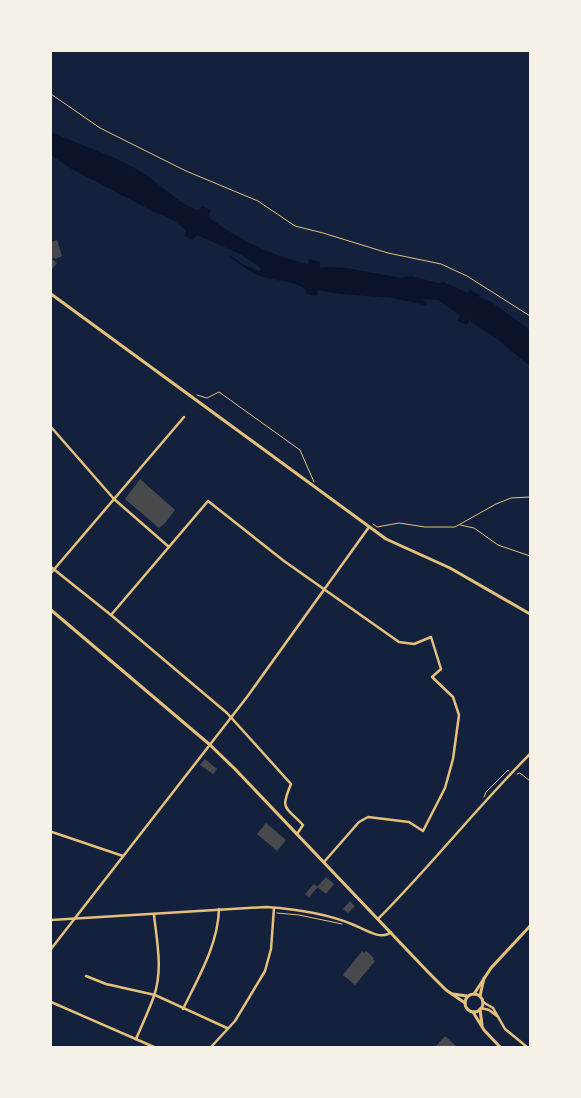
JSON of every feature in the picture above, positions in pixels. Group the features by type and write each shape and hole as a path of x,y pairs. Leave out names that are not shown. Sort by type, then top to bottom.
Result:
{"street":[{"path":"51,295 369,527 398,546 450,568 530,614"},
{"path":"51,573 184,417"},
{"path":"51,427 114,499 169,547"},
{"path":"111,615 208,501 284,561 399,642 414,644 431,637 441,669 432,677 453,697 458,715 453,759 445,788 423,831 408,822 368,817 359,822 324,862"},
{"path":"51,949 209,744 231,718 369,527"},
{"path":"51,568 111,615 231,718 291,784 284,800 284,805 303,826 297,834"},
{"path":"51,610 209,744 378,919 451,993 464,1003 466,1008 473,1012 482,1027 500,1047"},
{"path":"378,919 409,888 492,794 530,754"},
{"path":"52,832 123,856"},
{"path":"51,920 154,915 219,909 274,908 321,914 352,924 378,936 388,935 391,932"},
{"path":"212,1047 227,1028 235,1021 265,971 272,949 274,908"},
{"path":"183,1009 212,945 219,909"},
{"path":"136,1039 154,995 159,958 154,915"},
{"path":"474,994 486,975 530,926"},
{"path":"486,975 480,996 483,1002 493,1008 507,1031 527,1047"},
{"path":"86,976 106,984 154,995 227,1028"},
{"path":"451,993 467,996 474,994 480,996"},
{"path":"464,1003 467,996"},
{"path":"51,1002 154,1047"},
{"path":"482,1027 480,1009 483,1002"},
{"path":"473,1012 480,1009 489,1010 499,1017"}],"lane":[{"path":"51,94 100,128 186,171 258,201 295,226 324,233 388,253 441,264 467,276 530,316"}],"path":[{"path":"192,392 200,398 207,398 219,392 300,450 314,482 318,485"},
{"path":"459,525 496,504 511,498 530,497"},
{"path":"372,523 377,527 399,522 426,527 459,525 474,528 498,545 530,556"},
{"path":"485,794 508,770"},
{"path":"520,773 530,781"},
{"path":"278,913 299,915 341,925 343,924"}],"water":[{"path":"51,132 124,162 152,179 186,205 199,210 202,206 211,210 208,217 255,246 294,261 308,264 309,259 320,262 320,268 347,268 401,278 411,276 438,283 444,282 468,293 470,290 480,295 479,297 490,301 530,330 530,366 493,336 472,323 470,319 467,325 457,321 460,316 438,300 422,299 427,303 425,305 393,298 340,294 318,290 317,296 306,294 305,289 295,284 262,277 229,257 229,255 244,265 259,271 261,268 240,254 197,235 193,240 184,236 186,231 183,227 167,217 154,212 70,168 51,155"}],"building":[{"path":"57,240 62,256 52,259 57,263 51,270 51,242"},
{"path":"140,479 175,510 159,528 125,499"},
{"path":"205,759 217,769 213,774 200,765"},
{"path":"266,823 286,840 277,851 257,834"},
{"path":"326,877 334,884 326,894 317,887"},
{"path":"314,884 318,887 309,897 305,894"},
{"path":"350,901 355,906 348,913 343,909"},
{"path":"362,951 364,953 366,951 374,958 373,959 375,961 355,985 343,975"},
{"path":"445,1036 456,1046 435,1047"}]}
